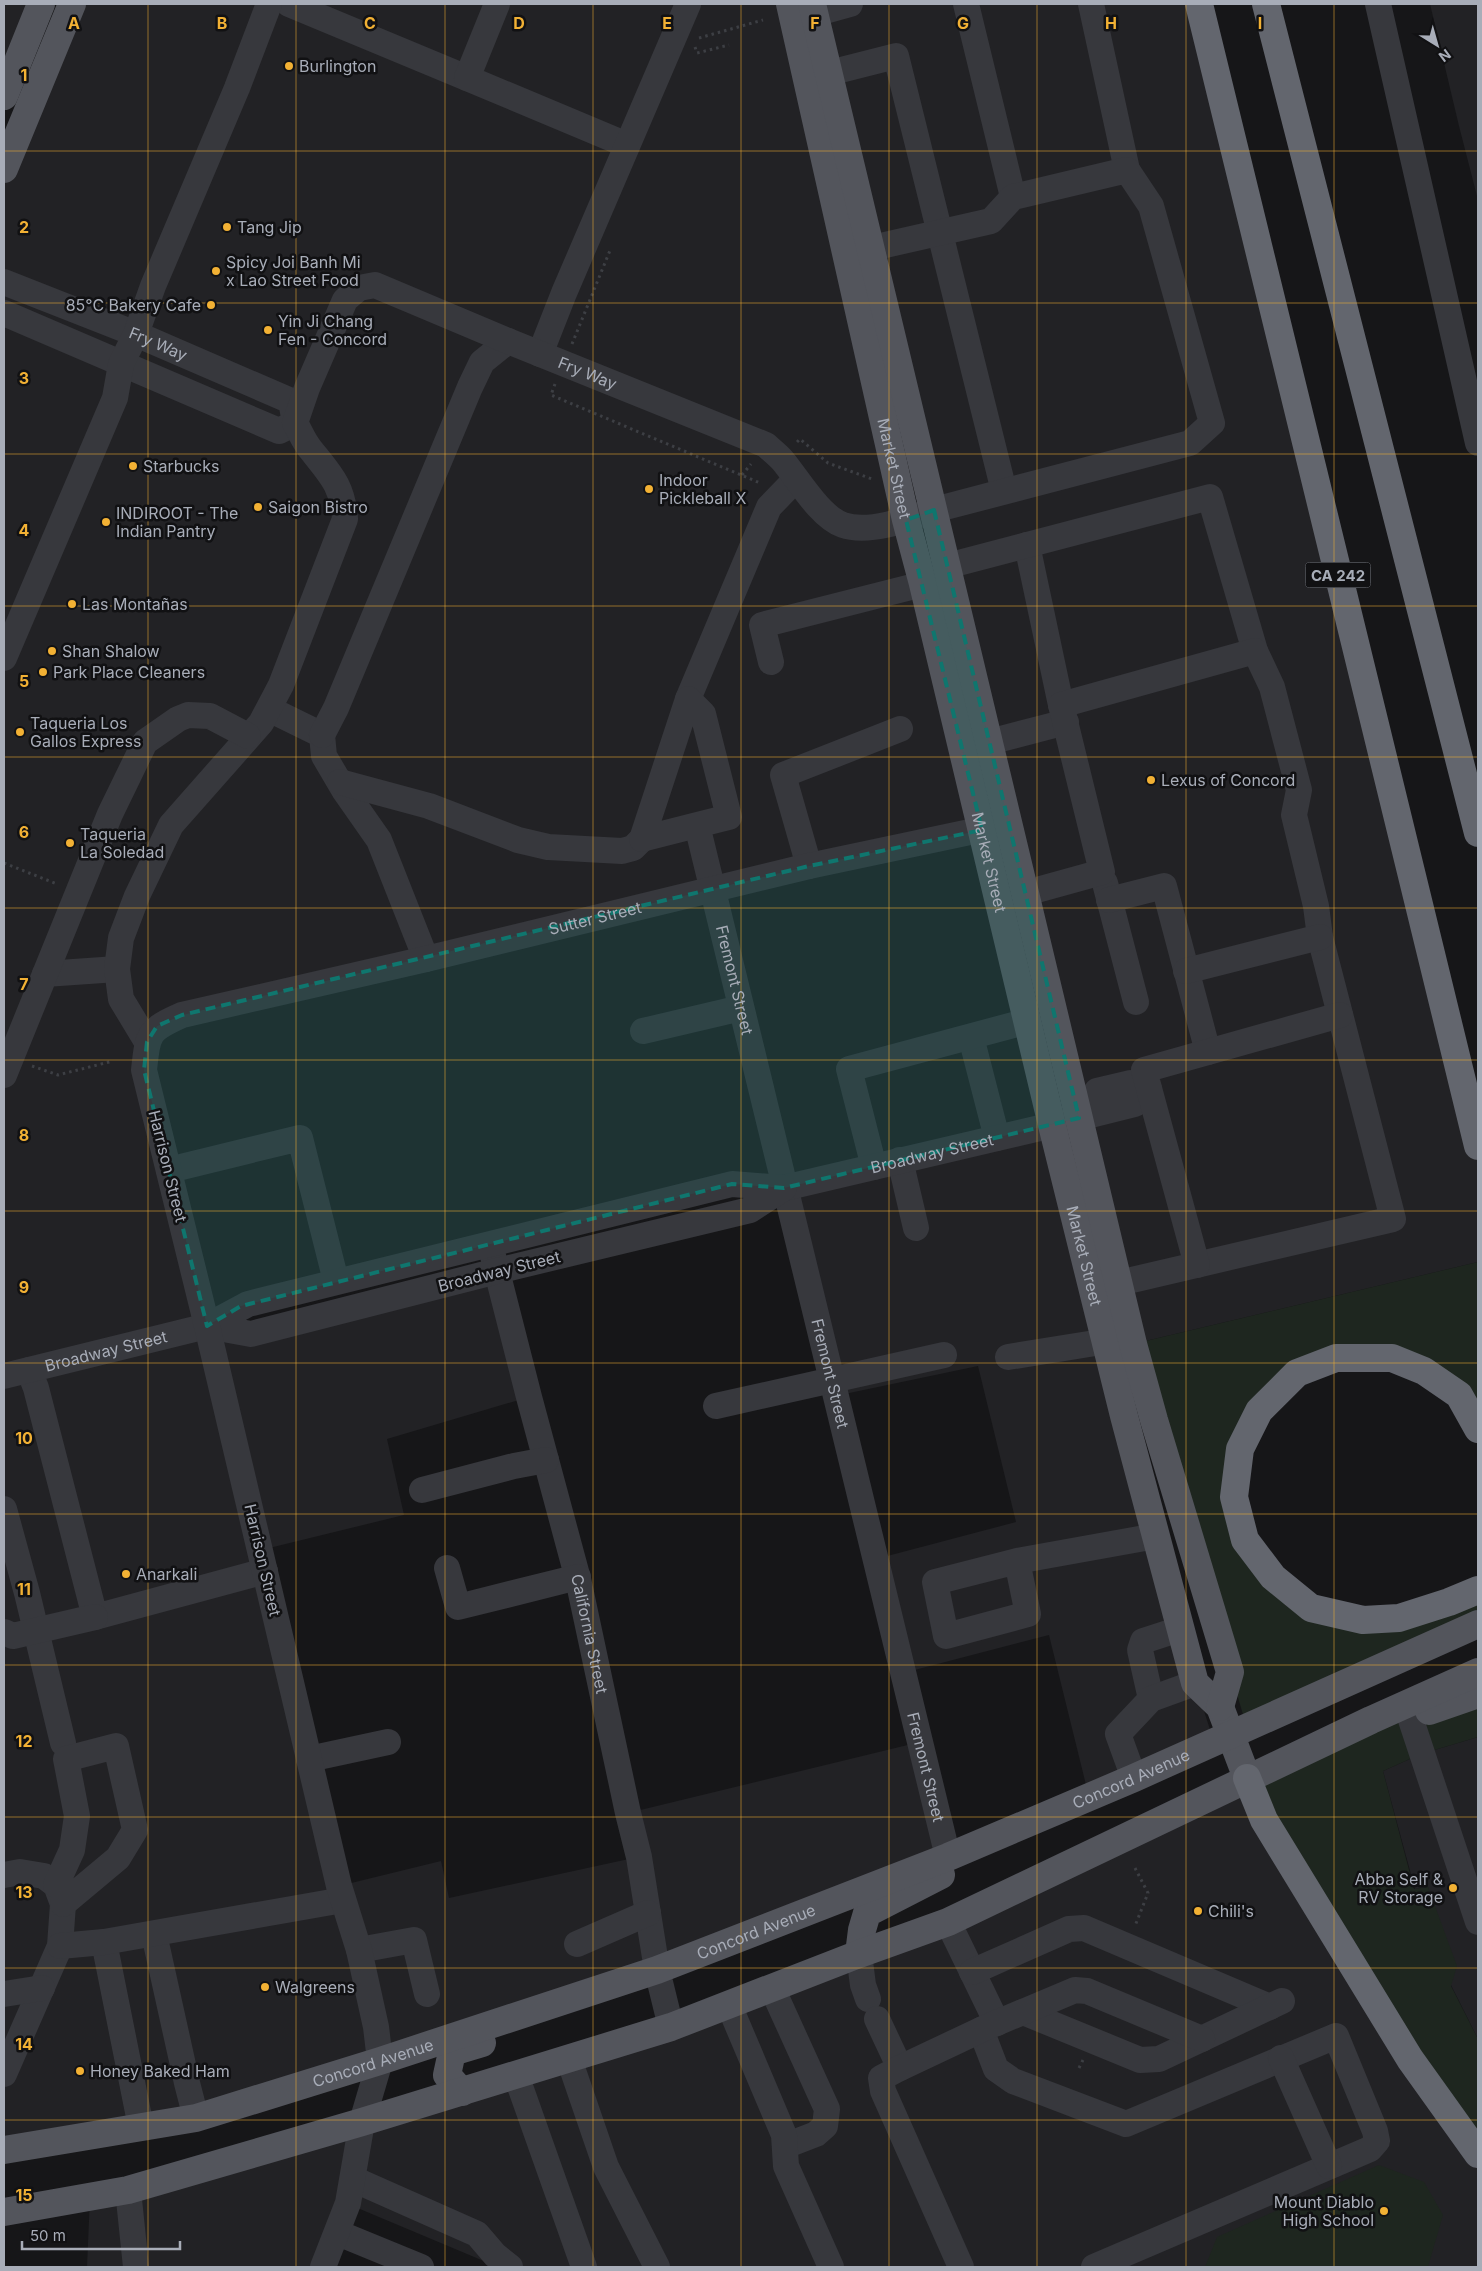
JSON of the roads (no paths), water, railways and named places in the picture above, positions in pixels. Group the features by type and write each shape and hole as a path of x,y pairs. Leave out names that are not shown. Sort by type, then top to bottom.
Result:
{"highway":[{"name":"CA 242","path":"1198,4 1478,1146"},
{"path":"1266,4 1478,833"},
{"path":"1478,1429 1459,1395 1424,1371 1392,1358 1336,1358 1297,1373 1259,1411 1240,1449 1234,1496 1245,1540 1274,1577 1311,1608 1363,1620 1399,1618 1449,1602 1478,1590"},
{"path":"1247,1778 1264,1820 1405,2051 1478,2154"}],"main road":[{"path":"4,96 41,4"},
{"path":"4,169 72,4"},
{"name":"Market Street","path":"805,7 829,73 1119,1284 1119,1339 1156,1536 1195,1683"},
{"name":"Market Street","path":"805,7 906,520 923,584 1052,1125 1119,1339 1154,1420 1230,1672 1220,1707"},
{"name":"Concord Avenue","path":"4,2150 196,2118 380,2061 657,1970 948,1857 1134,1778 1478,1624"},
{"path":"4,2212 128,2190 462,2092 671,2027 859,1954 948,1922 1247,1778 1478,1672"},
{"path":"1195,1683 1220,1707 1247,1778"},
{"path":"1371,1720 1410,1717 1478,1694"},
{"path":"859,1954 862,1930 867,1914 936,1879 948,1870 948,1857"},
{"path":"462,2092 447,2075 452,2052 541,2026 579,1996"}],"street":[{"path":"4,658 115,398 122,364 237,88 269,4"},
{"path":"289,4 627,146"},
{"path":"467,78 497,4"},
{"path":"540,354 564,293 688,4"},
{"path":"805,7 850,4"},
{"path":"966,4 1013,197"},
{"path":"872,248 991,221 1013,197 1127,170 1091,4"},
{"path":"1378,4 1478,443"},
{"path":"829,73 896,56 942,233 1004,491"},
{"name":"Fry Way","path":"4,313 279,431 295,422 307,388 344,300 359,288 375,285 766,445 782,460 821,508 842,525 860,528 906,520 934,510 1004,491 1190,443 1212,423 1151,206 1127,170"},
{"name":"Fry Way","path":"4,282 136,334 291,401 295,422"},
{"path":"426,960 379,840 324,756 322,735 336,708 470,387 482,362 508,341"},
{"path":"147,1042 121,999 117,970 121,938 137,896 171,825 269,709 281,685 344,519 344,502 336,485 324,464 310,449 295,422"},
{"path":"340,782 430,806 518,840 548,846 622,851 633,848 642,839 688,699 769,506 796,479"},
{"path":"947,566 1210,497 1255,651 1272,687 1298,790 1294,815 1316,906 1320,937 1393,1219 1119,1284"},
{"path":"1027,545 1063,714 1136,1002"},
{"path":"771,662 762,625 923,584"},
{"path":"989,742 1063,714 1255,651"},
{"path":"642,839 729,817 703,714 688,699"},
{"path":"269,709 322,735"},
{"path":"7,1066 110,814 145,742 178,719 188,715 210,716 248,736"},
{"path":"809,866 783,775 900,729"},
{"name":"Sutter Street","path":"147,1042 157,1026 182,1015 426,960 809,866 1009,824"},
{"name":"Fremont Street","path":"697,825 948,1857"},
{"path":"1026,893 1102,872"},
{"path":"1109,900 1164,886 1208,1052"},
{"path":"1186,971 1320,937"},
{"path":"45,974 117,970"},
{"path":"643,1031 741,1008"},
{"path":"1197,1265 1144,1070 1340,1016"},
{"path":"874,1167 849,1069 1028,1021"},
{"path":"971,1036 997,1138"},
{"name":"Harrison Street","path":"147,1042 144,1070 207,1326 343,1900 359,1950 376,2028 380,2061 362,2122 348,2203 338,2233 323,2267"},
{"path":"1080,1118 1097,1091 1131,1083 1148,1089"},
{"name":"Broadway Street","path":"4,1376 207,1326 241,1306 732,1184 784,1188 1080,1118"},
{"path":"169,1170 300,1138 336,1281"},
{"path":"900,1160 916,1228"},
{"name":"Broadway Street","path":"207,1326 251,1334 497,1271 750,1210 784,1188"},
{"name":"California Street","path":"490,1245 578,1577 639,1857 657,1970 671,2027"},
{"path":"1008,1357 1119,1339"},
{"path":"716,1406 944,1355"},
{"path":"29,1370 36,1388 95,1617"},
{"path":"422,1490 514,1466 546,1460"},
{"path":"4,1509 64,1743"},
{"path":"1016,1562 1156,1536"},
{"path":"447,1568 458,1607 578,1577"},
{"path":"4,1632 14,1636 37,1632 265,1571"},
{"path":"1151,1699 1140,1650 1143,1641 1180,1629"},
{"path":"1134,1778 1118,1734 1151,1699 1195,1683"},
{"path":"1410,1717 1478,1922"},
{"path":"309,1759 388,1742"},
{"path":"4,2074 60,1946 60,1895 72,1850 77,1816 66,1759 116,1746 135,1830 118,1858 60,1895"},
{"path":"4,1875 20,1872 44,1876 60,1895"},
{"path":"60,1946 104,1942 154,1934 343,1900"},
{"path":"577,1944 648,1913"},
{"path":"948,1922 972,1972 989,2027 996,2069 1013,2081 1126,2124 1336,2036 1375,2131 1377,2141 1370,2149 1094,2267"},
{"path":"972,1972 1069,1929 1084,1928 1278,2003 1159,2059 1140,2060 1023,2012"},
{"path":"154,1934 186,2083 196,2118"},
{"path":"359,1950 414,1940 427,1994"},
{"path":"104,1942 141,2127"},
{"path":"859,1954 862,1985 900,2068"},
{"path":"4,1994 42,1988"},
{"path":"772,1988 827,2109 825,2126 816,2134 785,2146"},
{"path":"961,2267 883,2091 881,2078 989,2027 1075,1990 1087,1991 1202,2039"},
{"path":"728,2005 784,2135 786,2166 831,2267"},
{"path":"1281,2058 1329,2166"},
{"path":"569,2059 606,2167 658,2267"},
{"path":"516,2075 584,2267"},
{"path":"353,2180 477,2234 495,2255 510,2267"},
{"path":"128,2190 136,2267"},
{"path":"338,2233 421,2267"}],"place":[{"name":"Burlington","path":"289,66"},
{"name":"Tang Jip","path":"227,227"},
{"name":"Spicy Joi Banh Mi x Lao Street Food","path":"216,271"},
{"name":"85°C Bakery Cafe","path":"211,305"},
{"name":"Yin Ji Chang Fen - Concord","path":"268,330"},
{"name":"Starbucks","path":"133,466"},
{"name":"Indoor Pickleball X","path":"649,489"},
{"name":"Saigon Bistro","path":"258,507"},
{"name":"INDIROOT - The Indian Pantry","path":"106,522"},
{"name":"Las Montañas","path":"72,604"},
{"name":"Shan Shalow","path":"52,651"},
{"name":"Park Place Cleaners","path":"43,672"},
{"name":"Taqueria Los Gallos Express","path":"20,732"},
{"name":"Lexus of Concord","path":"1151,780"},
{"name":"Taqueria La Soledad","path":"70,843"},
{"name":"Anarkali","path":"126,1574"},
{"name":"Abba Self & RV Storage","path":"1453,1888"},
{"name":"Chili's","path":"1198,1911"},
{"name":"Walgreens","path":"265,1987"},
{"name":"Honey Baked Ham","path":"80,2071"},
{"name":"Mount Diablo High School","path":"1384,2211"}]}
